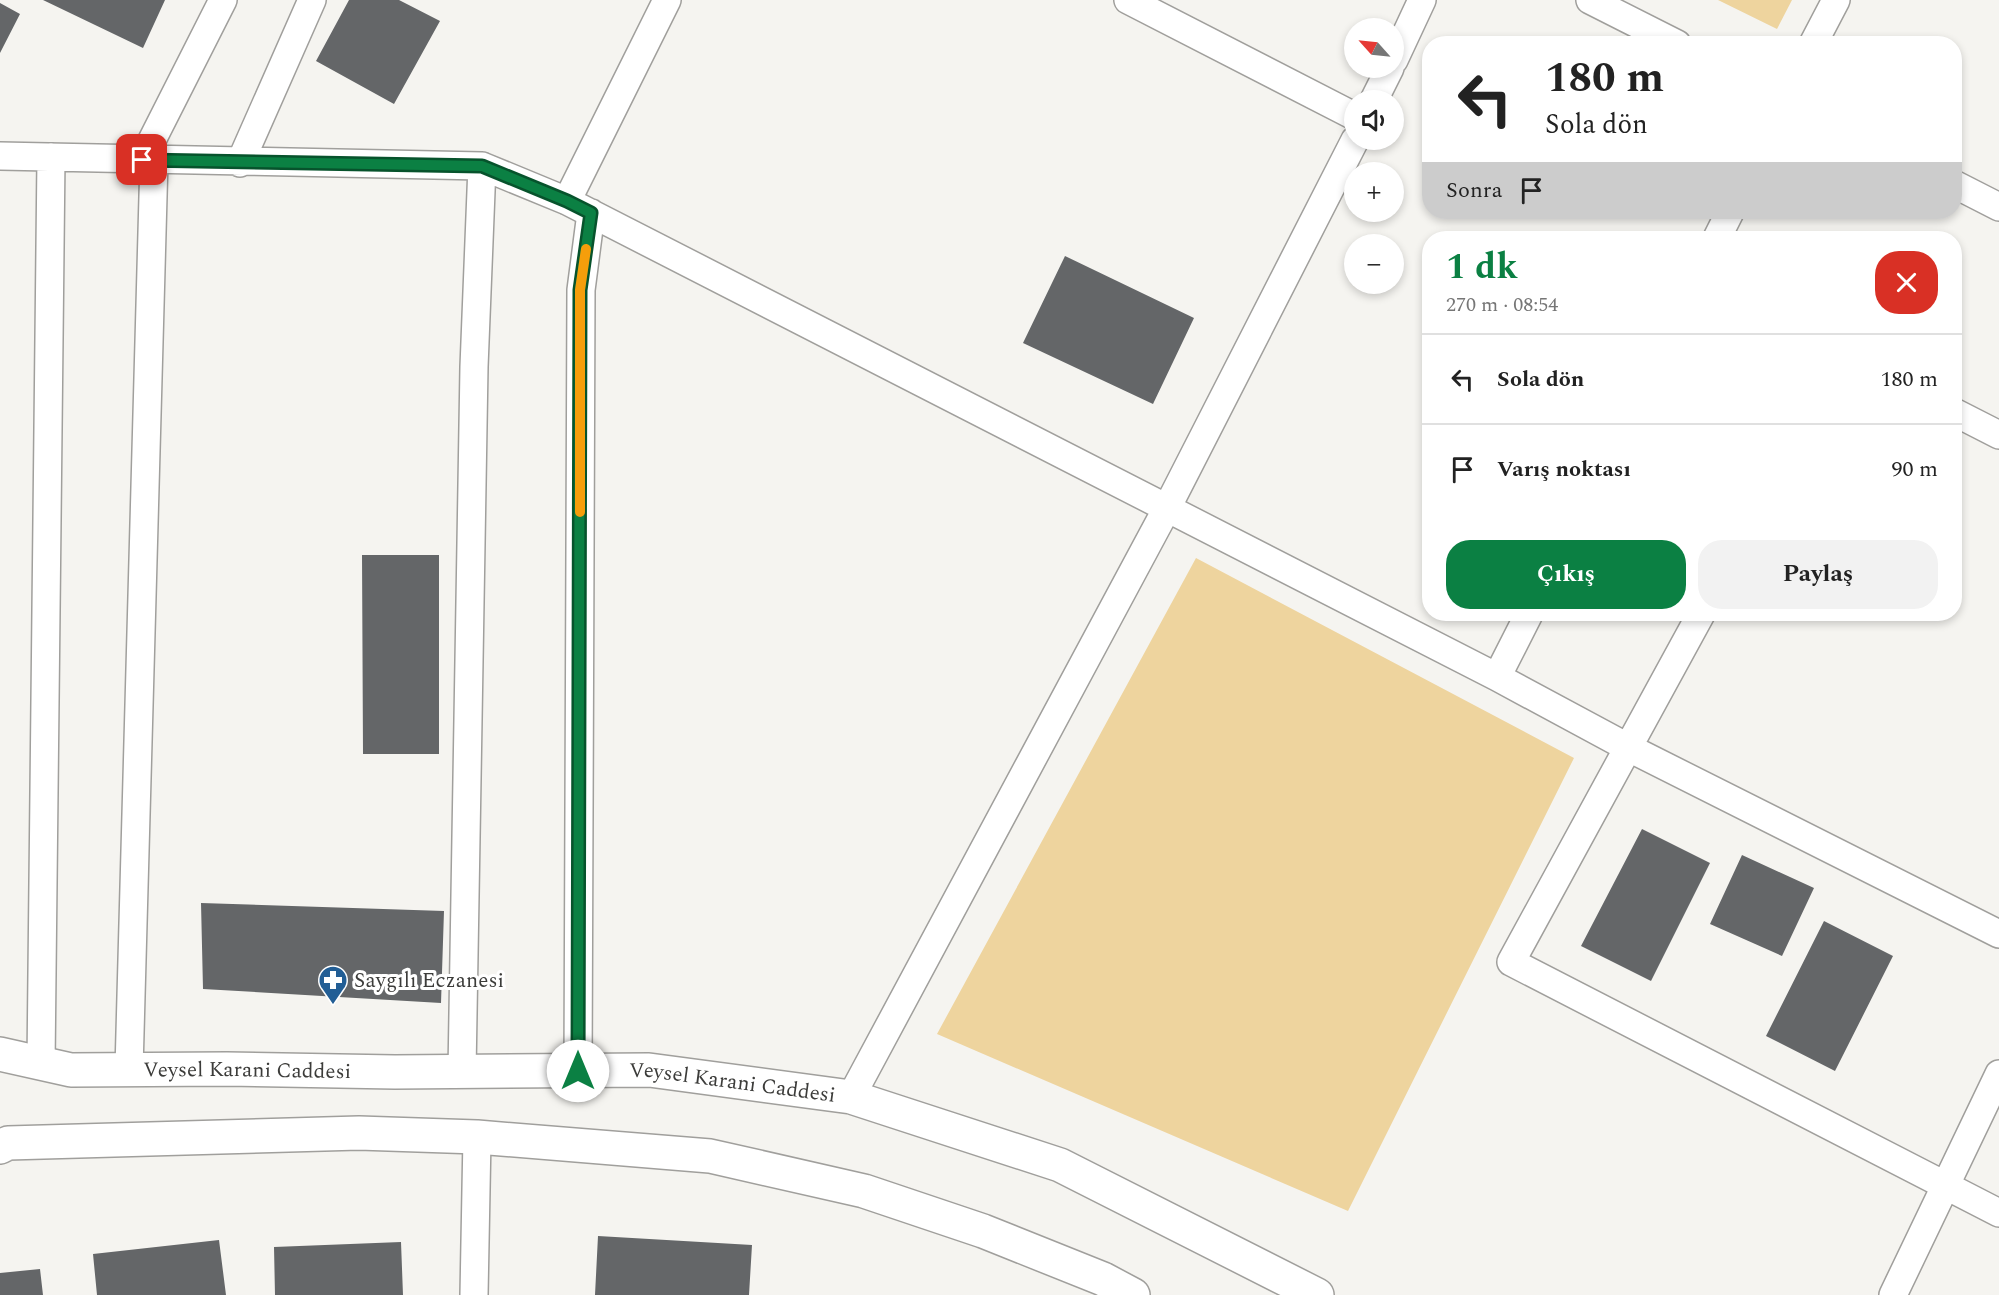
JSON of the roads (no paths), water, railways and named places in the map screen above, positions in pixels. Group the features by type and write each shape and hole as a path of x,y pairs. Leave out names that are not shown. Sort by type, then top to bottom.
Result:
{"main road":[{"name":"Veysel Karani Caddesi","path":"0,1054 71,1071 129,1069 462,1072 649,1070 851,1097 1060,1165 1317,1295"},
{"path":"0,1147 8,1143 359,1133 477,1137 710,1156 864,1191 983,1231 1102,1279 1133,1295"}],"street":[{"path":"129,1069 148,160 223,0"},
{"path":"240,163 312,0"},
{"path":"567,201 667,0"},
{"path":"1128,0 1344,111"},
{"path":"1404,39 1422,0"},
{"path":"1590,0 1661,36"},
{"path":"1817,36 1836,0"},
{"path":"851,1097 1167,508 1350,150"},
{"path":"0,156 240,163 482,166 591,213 1497,677 1629,748 1999,933"},
{"path":"40,1064 51,158"},
{"path":"462,1072 474,367 482,166"},
{"path":"1962,188 1999,207"},
{"path":"578,1071 580,290 591,213"},
{"path":"1962,416 1999,435"},
{"path":"1497,677 1525,621"},
{"path":"1697,621 1511,962 1999,1213"},
{"path":"1893,1295 1999,1074"},
{"path":"474,1295 477,1137"}],"place":[{"name":"Saygılı Eczanesi","path":"333,1006"}]}
